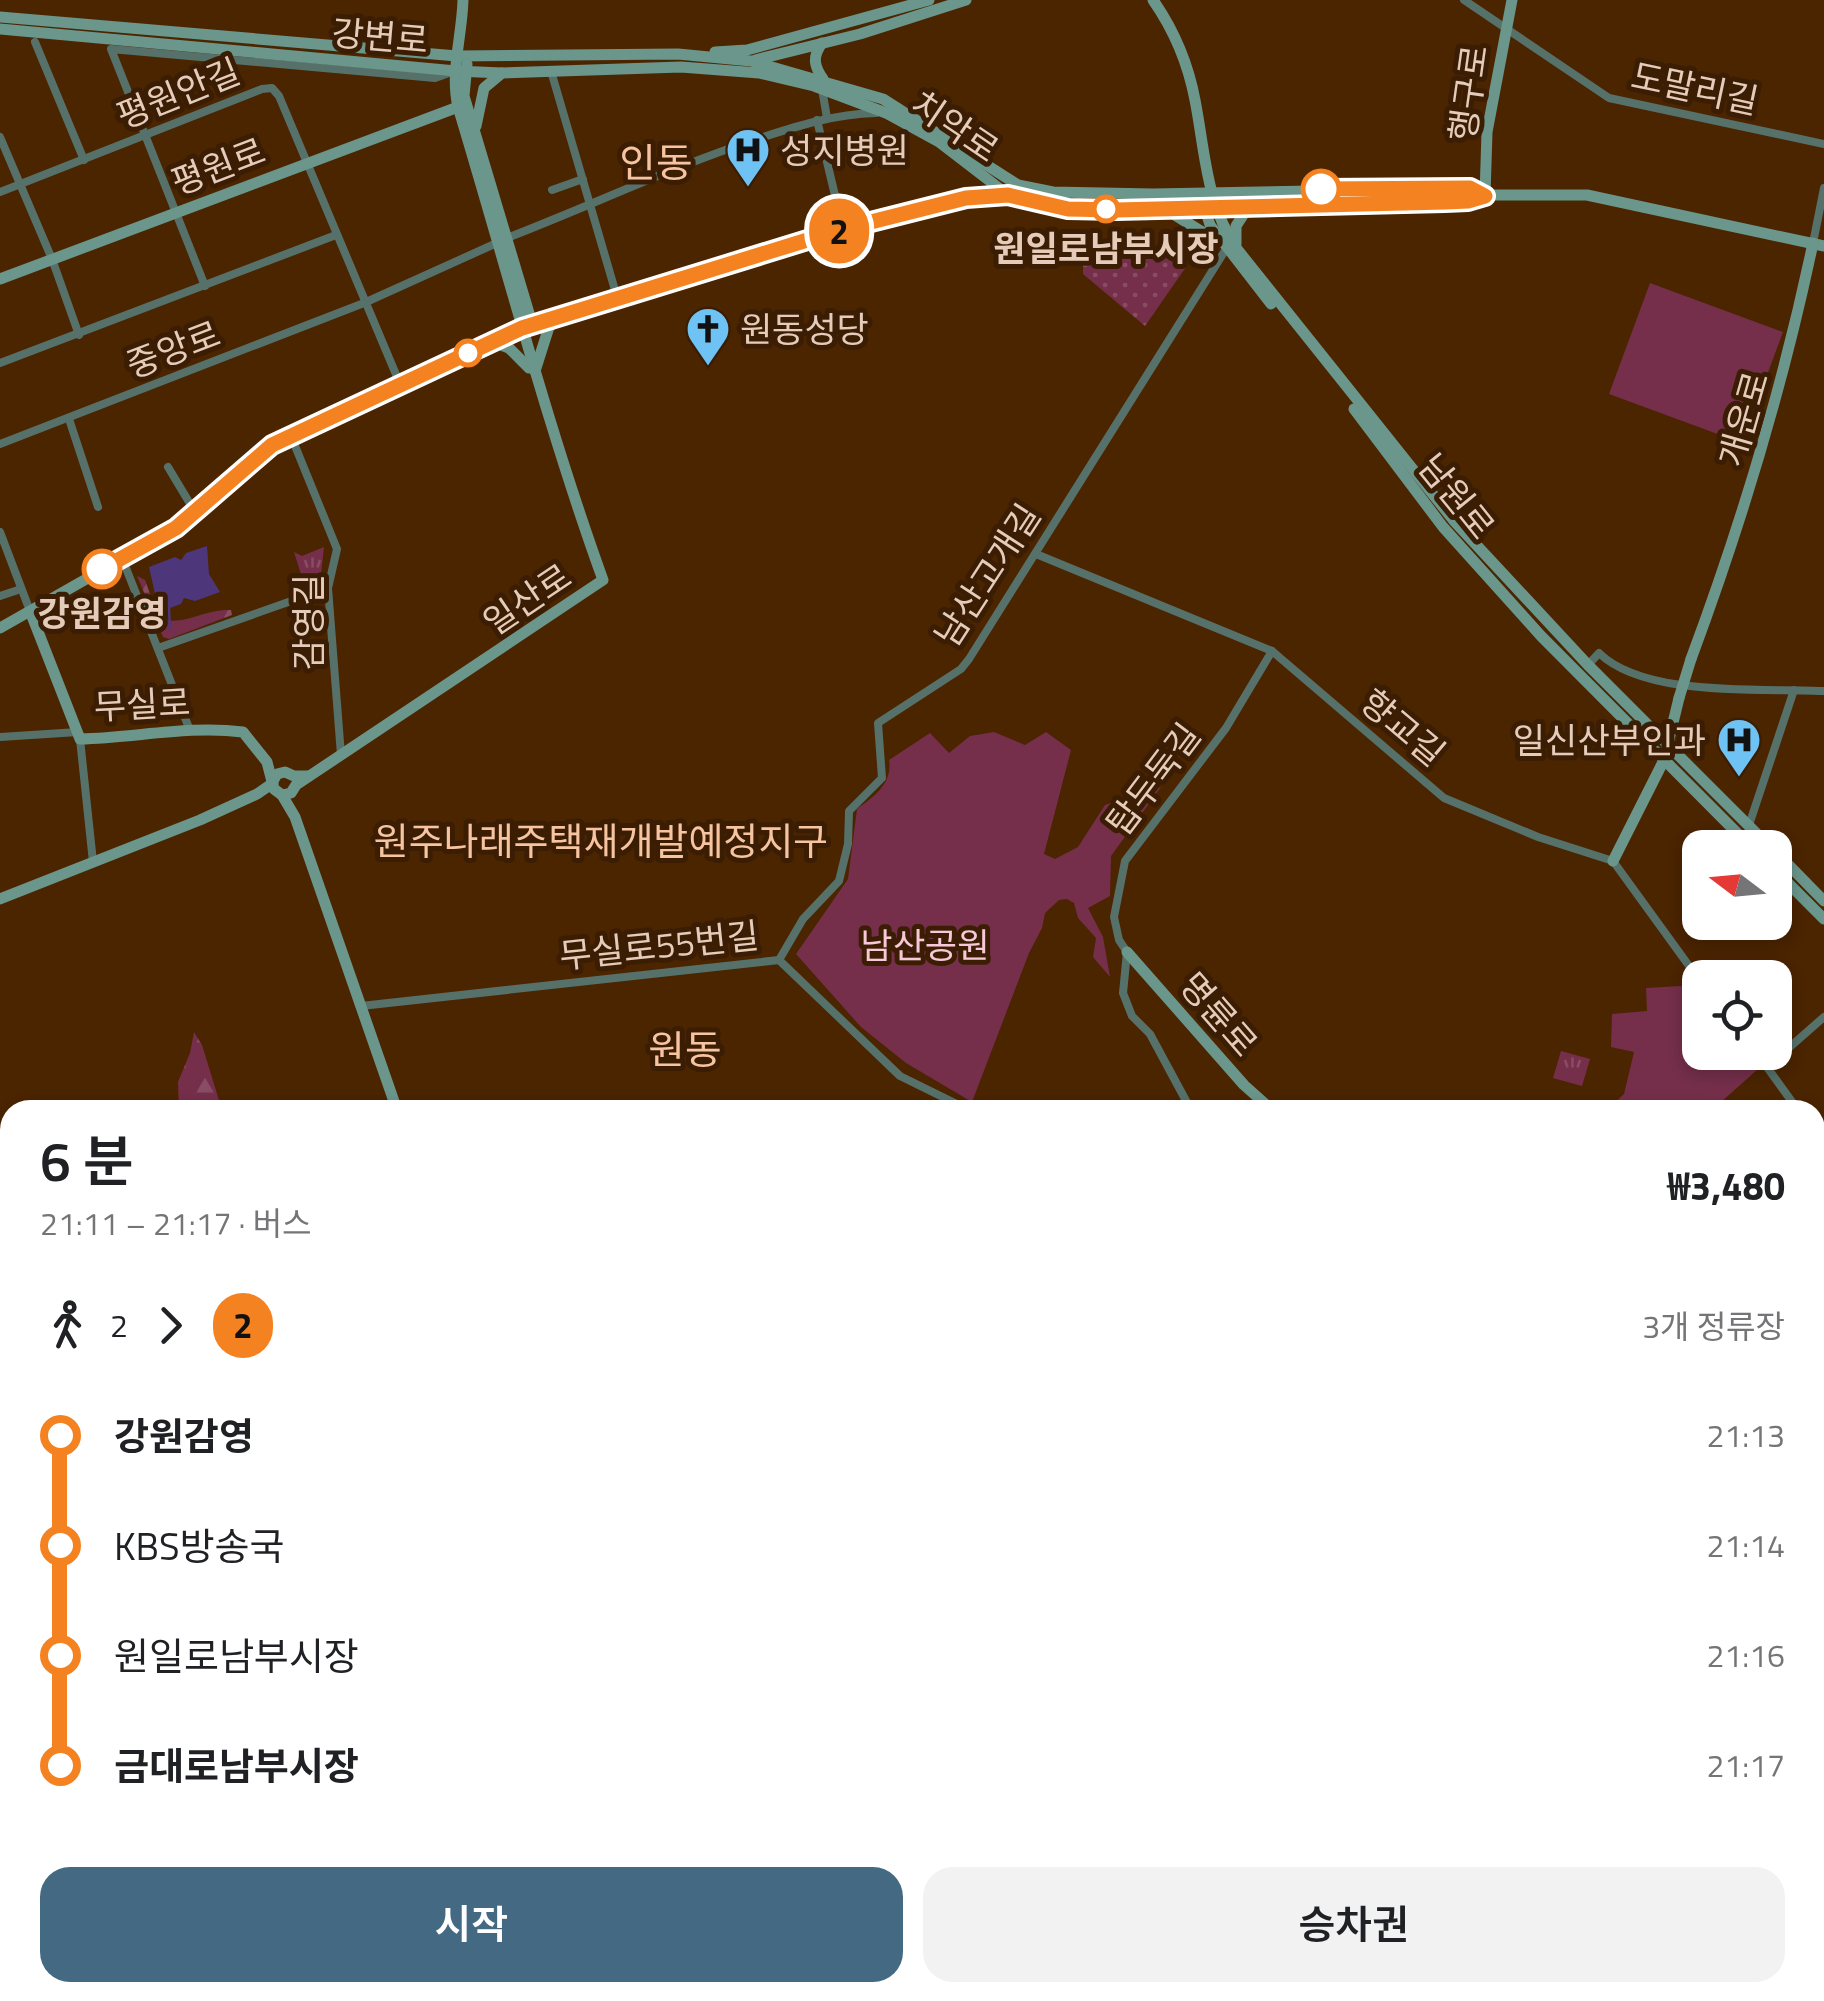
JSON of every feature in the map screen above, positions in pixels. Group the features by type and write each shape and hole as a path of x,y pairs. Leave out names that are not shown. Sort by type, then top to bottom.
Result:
{"street":[{"path":"463,0 463,56 454,91 475,130 503,240"},
{"path":"679,60 747,50 929,0"},
{"path":"752,61 966,0"},
{"name":"남원로","path":"1152,0 1179,46 1194,96 1209,206 1231,249 1443,527 1541,636 1734,830"},
{"name":"도말리길","path":"1464,0 1608,98 1824,144"},
{"name":"행구로","path":"1485,196 1488,132 1512,0"},
{"name":"강변로","path":"1,20 463,56"},
{"name":"강변로","path":"1,20 461,71"},
{"name":"평원안길","path":"35,42 84,160"},
{"path":"822,43 816,51 814,66 822,84 827,118"},
{"path":"206,286 111,49 435,78 461,71"},
{"name":"치악로","path":"463,56 752,61 822,84 886,112 938,142 1008,195 1068,209 1445,202 1485,196 1587,194 1819,245"},
{"name":"치악로","path":"461,71 552,71 679,60 822,84 883,99 1018,184 1035,190 1087,193 1470,188 1485,196"},
{"path":"552,71 617,296"},
{"path":"475,130 484,88 502,73"},
{"name":"평원안길","path":"0,192 262,88 272,88 279,96 306,162"},
{"path":"462,106 503,240"},
{"name":"평원로","path":"0,280 462,106"},
{"name":"중앙로","path":"0,444 364,302 701,158 816,120 886,112"},
{"path":"816,120 843,229"},
{"path":"0,137 52,259 79,335"},
{"path":"306,162 400,384"},
{"path":"552,190 583,178"},
{"name":"개운로","path":"1669,744 1691,659 1758,468 1783,382 1819,245 1824,188"},
{"path":"0,628 176,528 270,440 291,436 522,328 843,229 966,198 1008,195"},
{"path":"1163,208 1231,249 1236,226 1248,206"},
{"path":"0,363 336,235"},
{"name":"일산로","path":"292,780 312,776 603,580 534,376 503,240"},
{"name":"남원로","path":"1231,249 1454,522 1588,665 1754,830"},
{"name":"남산고개길","path":"779,960 803,919 839,881 848,844 849,811 882,778 878,723 961,668 1231,249"},
{"path":"534,376 549,327 564,314"},
{"path":"493,342 522,358 534,376"},
{"path":"69,419 98,507"},
{"name":"감영길","path":"291,436 337,548 328,588 341,757"},
{"path":"168,467 195,512"},
{"path":"1,535 30,611"},
{"name":"향교길","path":"1036,554 1272,651 1444,798 1538,837 1612,861"},
{"path":"122,558 189,728"},
{"path":"158,648 328,588"},
{"path":"0,596 20,589"},
{"name":"무실로","path":"30,611 79,736 189,728 242,732 266,762 292,780"},
{"name":"탑두둑길","path":"1186,1100 1150,1034 1132,1016 1123,992 1127,952 1114,916 1125,861 1226,728 1272,651"},
{"path":"1588,665 1599,653 1612,665 1660,681 1757,692 1824,691"},
{"path":"1749,825 1794,690"},
{"path":"0,737 79,736 93,862"},
{"path":"1669,744 1612,861 1685,960"},
{"path":"266,762 276,788 295,817 394,1100"},
{"path":"276,788 277,774 292,780"},
{"path":"0,899 257,794 276,788 291,793 292,780"},
{"path":"292,780 295,817"},
{"name":"남원로","path":"1792,868 1824,901"},
{"path":"1792,887 1824,919"},
{"name":"명륜로","path":"1127,952 1261,1100"},
{"name":"무실로55번길","path":"361,1006 779,960 900,1076 949,1100"},
{"path":"1792,1046 1824,1018"},
{"path":"1769,1070 1791,1100"}],"green space":[{"path":"1083,253 1166,254 1186,267 1145,326 1083,274"},
{"path":"1650,283 1783,332 1742,443 1609,394"},
{"path":"324,547 320,583 305,587 294,552 302,556"},
{"path":"137,576 145,580 159,619 178,620 221,610 231,610 232,615 169,639 163,637"},
{"name":"남산공원","path":"994,732 1025,745 1046,732 1071,750 1044,854 1055,859 1078,847 1105,805 1161,787 1111,856 1110,896 1088,908 1103,937 1110,977 1093,957 1096,938 1078,918 1074,903 1059,900 1045,913 973,1100 906,1063 861,1027 796,954 848,879 857,809 885,782 889,760 930,733 949,753 970,736"},
{"path":"1681,986 1682,1070 1757,1070 1723,1100 1618,1100 1624,1094 1634,1052 1611,1047 1612,1014 1647,1011 1646,988"},
{"path":"194,1032 202,1045 219,1100 179,1100 178,1082"},
{"path":"1561,1051 1590,1059 1582,1086 1553,1078"}],"shaded area":[{"path":"207,546 209,574 220,592 195,601 184,598 181,604 159,612 149,567 175,557 181,560 186,553"}],"waterway":[{"path":"169,608 170,629"}],"bus line":[{"name":"2","path":"102,569 176,528 272,445 522,328 843,229 966,198 1008,195 1068,209 1116,210 1445,202 1485,196 1470,188 1321,189"}],"place":[{"name":"성지병원","path":"748,188"},
{"name":"원일로남부시장","path":"1106,209"},
{"name":"원동성당","path":"708,367"},
{"name":"강원감영","path":"102,569"},
{"name":"일신산부인과","path":"1739,778"}],"district":[{"name":"인동","path":"656,162"},
{"name":"원주나래주택재개발예정지구","path":"601,841"},
{"name":"원동","path":"685,1049"}]}
